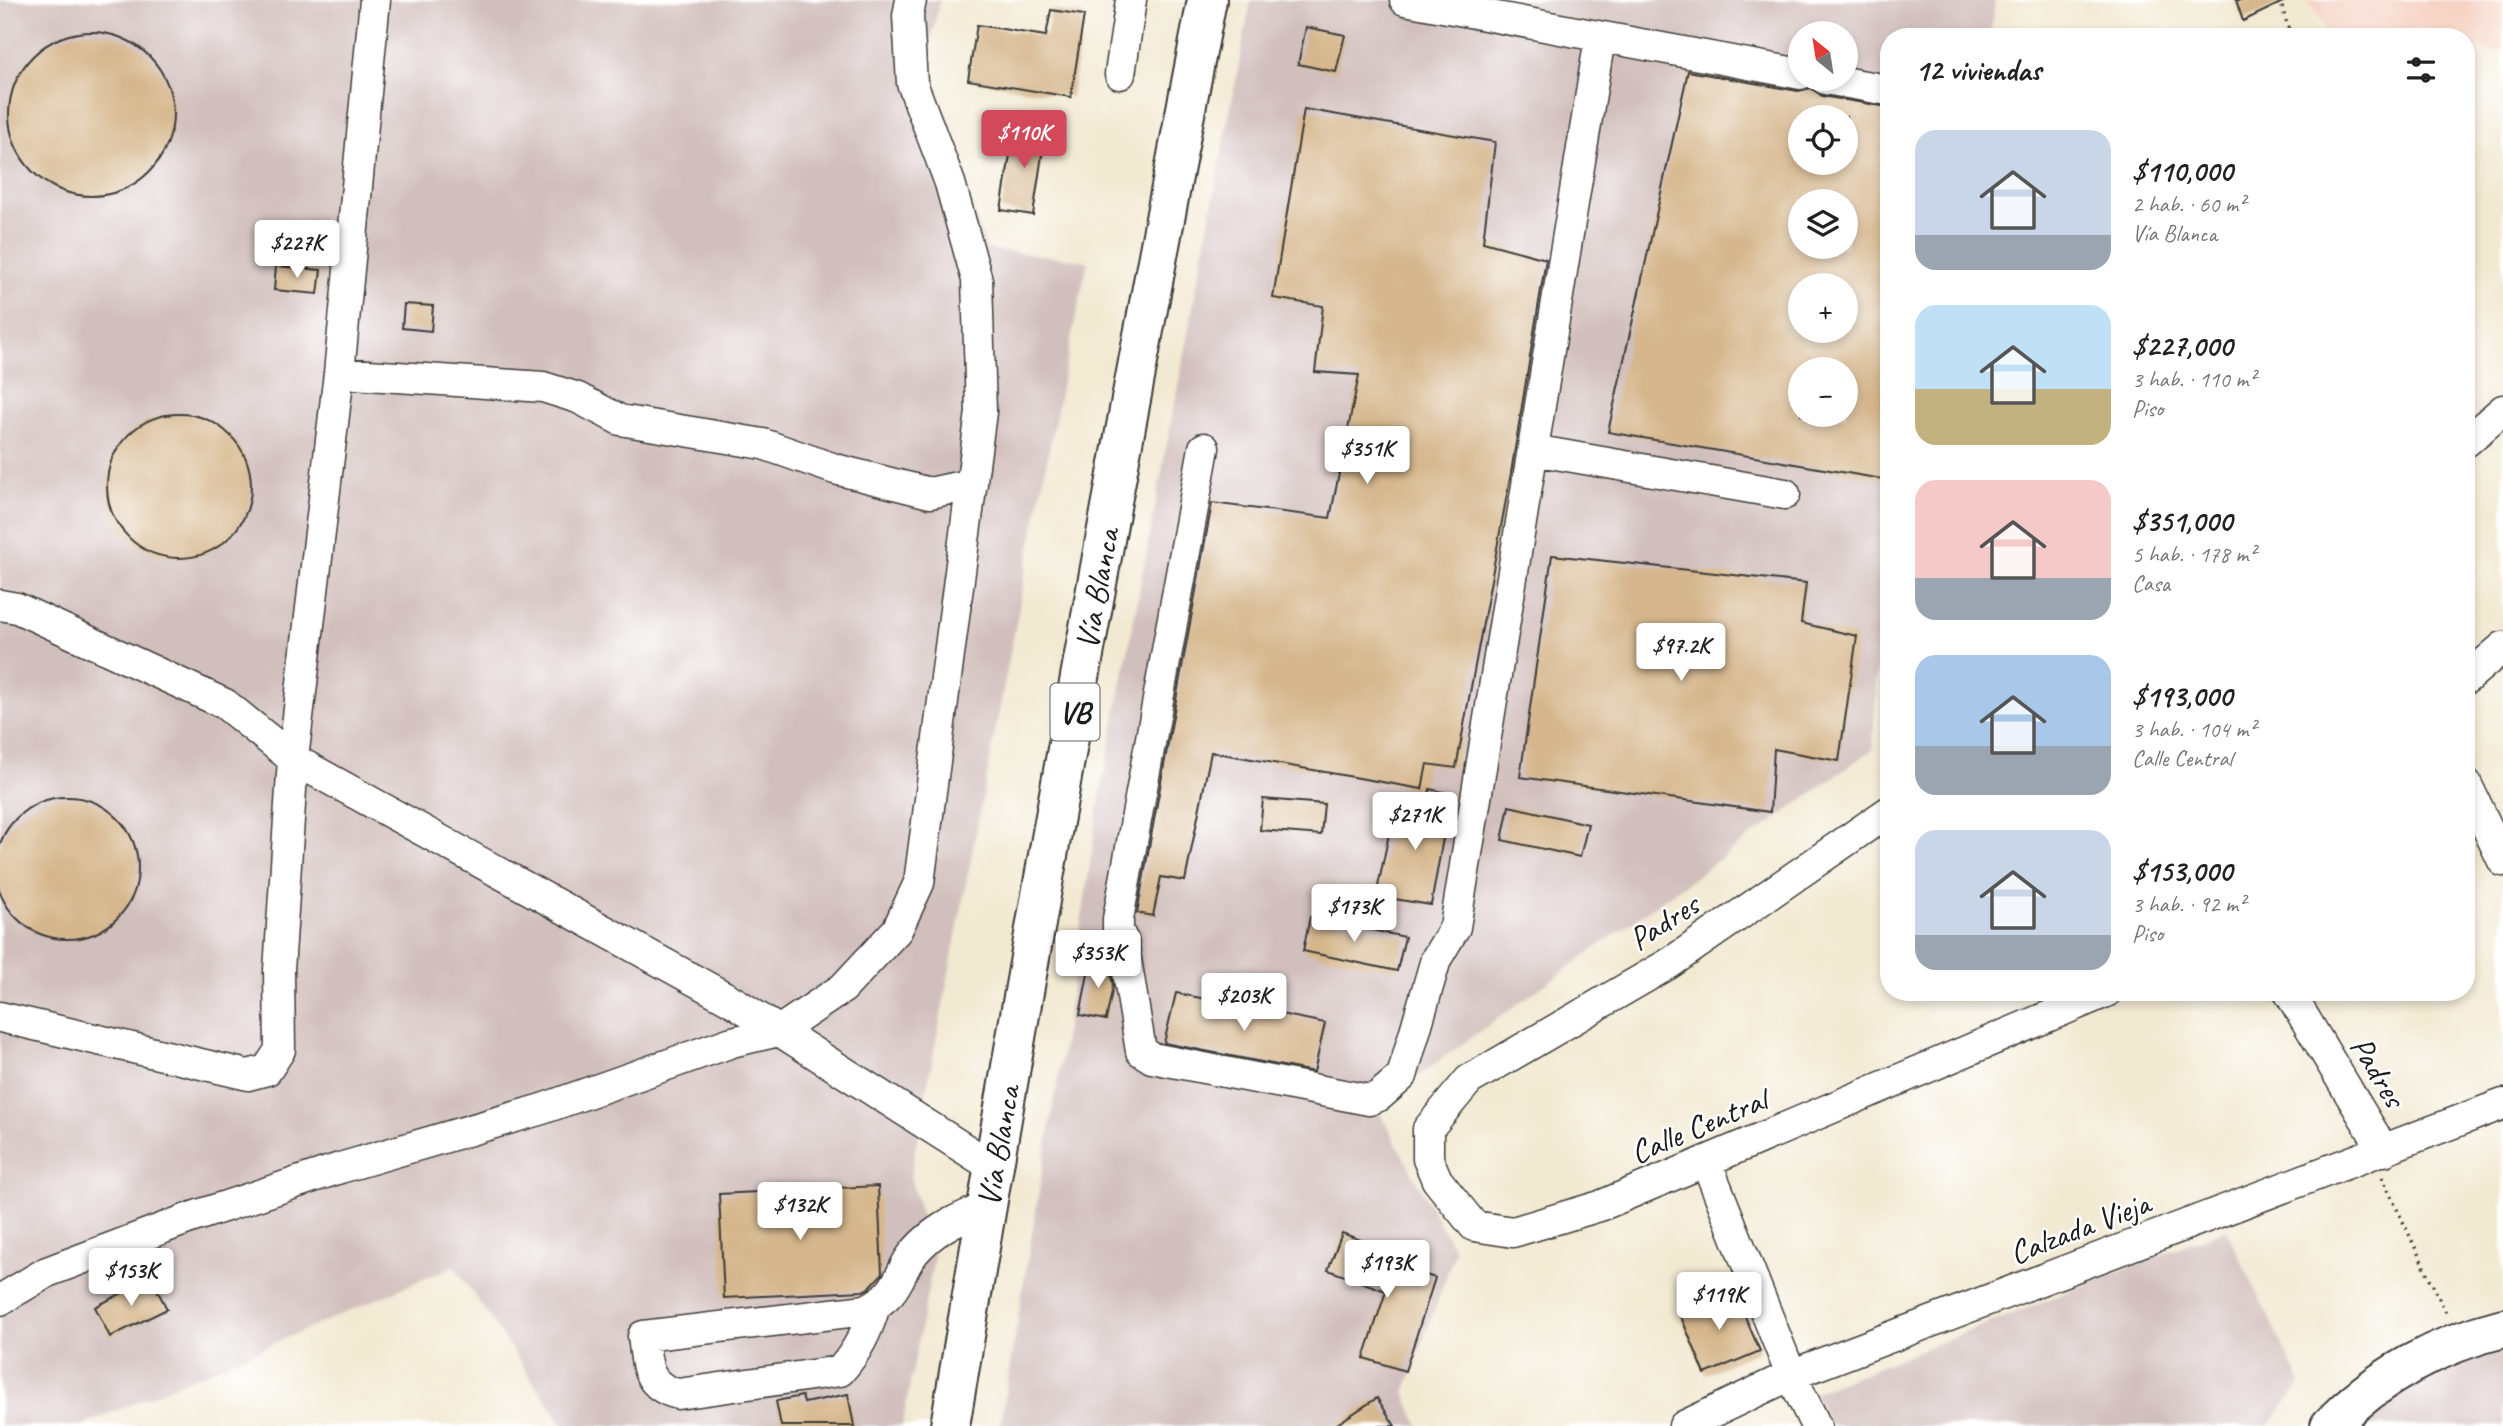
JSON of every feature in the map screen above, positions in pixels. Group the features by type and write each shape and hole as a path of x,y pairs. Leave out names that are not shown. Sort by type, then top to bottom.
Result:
{"main road":[{"name":"Vía Blanca","path":"950,1426 993,1167 1142,334 1207,0"},
{"path":"2330,1426 2392,1374 2458,1339 2503,1328"}],"street":[{"path":"0,1017 248,1075 267,1070 280,1050 279,970 293,759 339,373 375,0"},
{"path":"0,1300 47,1272 190,1218 340,1168 542,1109 732,1042 779,1031 844,988 897,930 919,883 981,412 977,280 950,183 912,83 908,16 911,0"},
{"path":"1120,74 1131,0"},
{"path":"1405,0 1788,72"},
{"path":"1204,448 1118,919 1142,1051 1152,1058 1369,1100 1380,1096 1402,1076 1436,959 1455,927 1600,37"},
{"path":"1858,85 1880,89"},
{"path":"339,373 543,387 578,398 620,420 763,444 835,469 930,493 972,484"},
{"path":"2475,434 2503,410"},
{"path":"1533,450 1785,494"},
{"path":"0,605 16,608 225,704 293,759 734,1002 993,1167"},
{"path":"2475,671 2503,648"},
{"path":"2475,802 2503,861"},
{"name":"Padres","path":"1469,1080 1670,963 1880,818"},
{"name":"Calle Central","path":"1469,1080 1428,1129 1428,1159 1437,1180 1474,1226 1513,1232 1600,1206 2085,1001"},
{"name":"Padres","path":"2295,1001 2378,1153"},
{"name":"Calzada Vieja","path":"1684,1426 1791,1375 2503,1104"},
{"path":"1706,1161 1791,1375 1816,1426"},
{"path":"875,1305 868,1331 853,1357 840,1371 677,1394 662,1390 649,1374 643,1336 866,1310 875,1305 888,1299 919,1247 948,1223 986,1207"}],"path":[{"path":"2280,0 2288,28"},
{"path":"2378,1153 2458,1339"}],"shaded area":[{"path":"0,0 940,0 926,63 986,249 1088,261 1063,377 910,1177 934,1257 902,1426 564,1426 454,1266 81,1426 0,1426"},
{"path":"1251,0 1995,0 1991,28 1880,28 1880,630 1873,749 1376,1106 1455,1251 1405,1393 1419,1426 1000,1426 1062,1053 1099,803"},
{"path":"2308,0 2503,0 2503,48 2498,53 2475,46 2475,28 2324,28"},
{"path":"2226,1229 2301,1384 2268,1426 1831,1426 1813,1393"},
{"path":"2503,1342 2503,1426 2347,1426 2446,1360"}],"building":[{"path":"2236,0 2287,0 2243,21"},
{"path":"1051,10 1084,15 1071,97 968,80 977,25 1046,36"},
{"path":"1306,27 1345,35 1336,72 1298,64"},
{"path":"91,32 122,38 149,56 167,83 173,114 167,145 149,172 122,190 91,196 60,190 33,172 15,145 9,114 15,83 33,56 60,38"},
{"path":"1688,71 1788,91 1815,91 1822,96 1880,106 1880,479 1608,432"},
{"path":"1304,109 1495,142 1483,242 1546,259 1511,473 1456,768 1427,764 1422,789 1211,752 1185,881 1161,877 1153,916 1137,913 1212,503 1330,518 1359,375 1315,372 1323,306 1273,298"},
{"path":"1015,124 1046,128 1033,215 1001,210"},
{"path":"276,266 321,270 318,294 274,290"},
{"path":"404,304 433,306 431,331 402,328"},
{"path":"179,414 207,419 230,435 246,458 251,486 246,514 230,537 207,553 179,558 151,553 128,537 112,514 107,486 112,458 128,435 151,419"},
{"path":"1552,555 1806,583 1801,623 1857,636 1839,761 1774,749 1770,812 1520,777"},
{"path":"1430,789 1451,794 1431,905 1376,896 1394,810 1427,812"},
{"path":"53,798 81,798 107,809 118,817 126,828 137,854 137,882 126,908 118,919 107,927 81,938 53,938 27,927 16,919 8,908 -1,888 -1,848 8,828 16,817 27,809"},
{"path":"1263,799 1324,804 1321,835 1260,830"},
{"path":"1509,806 1588,824 1580,857 1502,840"},
{"path":"1310,917 1405,937 1397,971 1303,951"},
{"path":"1091,958 1109,962 1113,986 1106,1020 1080,1015"},
{"path":"1176,993 1325,1023 1314,1072 1164,1043"},
{"path":"878,1186 882,1274 869,1288 863,1291 724,1298 719,1194"},
{"path":"1342,1233 1374,1245 1370,1257 1435,1278 1405,1371 1364,1358 1386,1291 1328,1270"},
{"path":"151,1278 167,1309 110,1337 95,1307"},
{"path":"1733,1289 1760,1351 1705,1374 1679,1312"},
{"path":"848,1394 854,1426 781,1426 776,1401 802,1396 804,1403"},
{"path":"1377,1398 1395,1426 1334,1426"}]}
